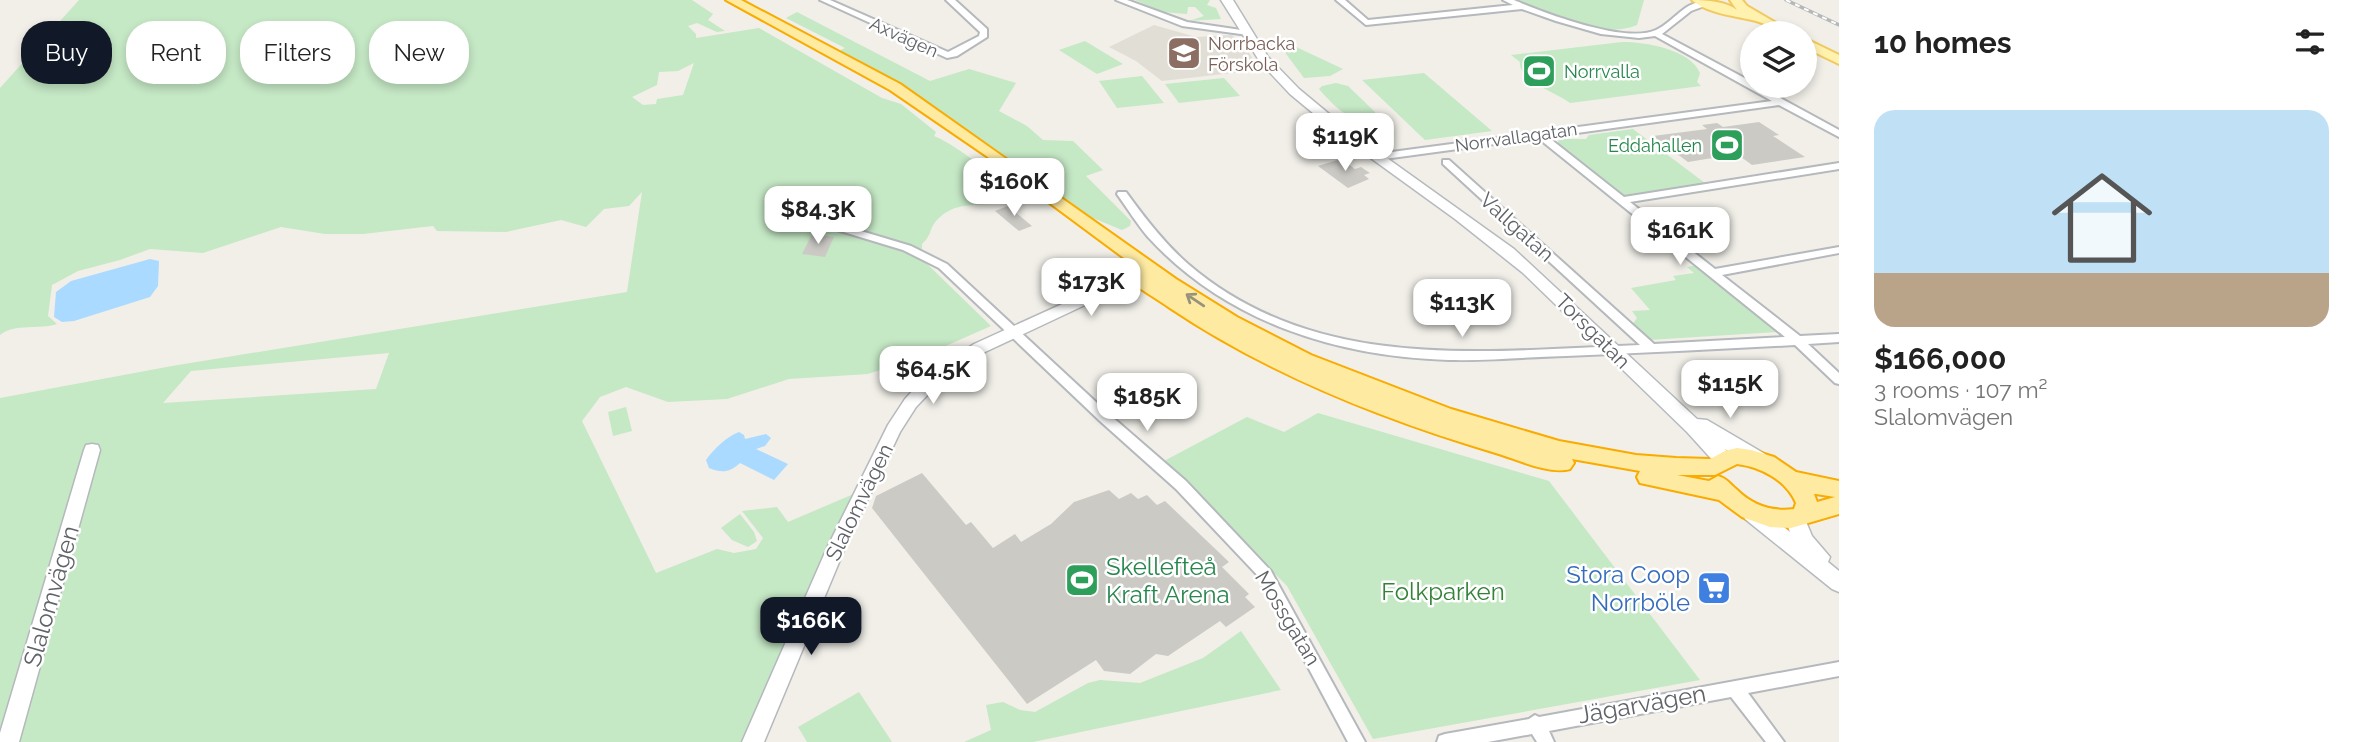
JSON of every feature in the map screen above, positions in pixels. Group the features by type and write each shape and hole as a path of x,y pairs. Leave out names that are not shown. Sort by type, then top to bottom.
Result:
{"highway":[{"path":"724,0 851,66 900,95 1144,273 1277,347 1359,383 1434,411 1529,441 1610,459 1659,467 1719,463 1740,457 1762,461 1792,479 1839,489"},
{"path":"732,0 838,54 916,100 1144,273 1186,311 1258,353 1396,413 1515,452 1587,468 1697,485 1725,493 1750,510 1774,519 1799,516 1839,505"},
{"path":"1719,463 1715,477 1725,493"},
{"path":"1792,479 1806,498 1806,507 1799,516"}],"main road":[{"name":"Torsgatan","path":"1227,0 1268,65 1304,100 1377,157 1491,238 1573,308 1679,413 1719,463"},
{"path":"1707,3 1733,7 1737,2 1767,21"},
{"path":"1707,3 1756,21"},
{"path":"1817,49 1839,60"},
{"name":"Torsgatan","path":"1679,413 1762,461"},
{"path":"1750,510 1839,583"},
{"path":"1799,516 1804,541 1839,573"}],"street":[{"name":"Axvägen","path":"824,0 947,55 975,43 983,37 984,31 950,0"},
{"path":"1121,0 1185,24 1248,33"},
{"path":"1340,0 1366,23 1524,7"},
{"path":"1507,0 1600,30 1657,34 1839,134"},
{"path":"1657,34 1684,10 1707,3"},
{"name":"Norrvallagatan","path":"1377,157 1781,102"},
{"path":"1539,134 1798,341 1839,380"},
{"name":"Vallgatan","path":"1446,162 1651,348"},
{"path":"1621,200 1839,166"},
{"path":"1122,194 1136,217 1157,241 1214,290 1292,329 1362,348 1450,356 1839,338"},
{"name":"Mossgatan","path":"841,228 926,256 972,291 1105,418 1181,485 1266,575 1357,742"},
{"path":"1713,273 1839,250"},
{"name":"Slalomvägen","path":"753,742 842,533 907,410 931,382 964,358 1144,273"},
{"name":"Slalomvägen","path":"8,742 92,450"},
{"name":"Jägarvägen","path":"1445,742 1535,723 1839,669"},
{"path":"1734,688 1776,742"},
{"path":"1535,723 1546,742"}],"shaded area":[{"name":"Norrbacka Förskola","path":"1154,25 1196,37 1232,35 1247,49 1259,70 1162,81 1136,61 1109,47"}],"green space":[{"path":"79,0 692,0 713,14 708,20 725,31 717,32 697,23 688,26 696,34 696,38 759,28 882,98 901,104 936,132 934,136 967,155 991,175 999,194 1000,203 958,207 943,214 922,244 922,259 991,326 923,356 868,374 789,379 727,399 668,402 626,387 600,397 582,421 656,573 717,549 734,553 756,549 763,538 742,511 777,507 788,522 863,490 753,742 0,742 0,398 172,366 627,292 642,192 629,206 604,209 586,227 561,220 506,232 437,231 433,226 363,234 325,234 281,227 203,253 150,249 78,271 52,285 48,316 57,324 13,329 0,335 0,88 21,65 21,84 112,84 112,21 60,21","holes":["694,63 683,95 657,99 656,104 643,105 632,97 657,85 659,72 678,71","389,353 376,389 163,403 191,371"]},
{"path":"1135,0 1210,0 1207,5 1216,8 1221,19 1189,21 1204,16 1195,7 1188,7 1187,14 1163,12"},
{"path":"1513,0 1644,0 1637,25 1624,29 1608,29 1558,18"},
{"path":"797,12 930,81 969,69 1016,83 999,111 1027,126 1043,140 1073,141 1103,170 1086,176 1131,221 1130,226 1122,230 1093,218 901,86 839,51 845,48 786,18"},
{"path":"1275,39 1343,69 1330,76 1304,78"},
{"path":"1085,41 1123,64 1097,74 1059,50"},
{"path":"1622,42 1654,45 1687,58 1700,73 1697,82 1701,86 1570,103 1531,80 1521,69 1520,62 1511,55"},
{"path":"1424,73 1492,131 1425,140 1362,80"},
{"path":"1142,76 1164,103 1117,108 1099,81"},
{"path":"1224,78 1240,96 1179,103 1165,84"},
{"path":"1336,83 1348,86 1375,115 1358,118 1337,108 1319,89"},
{"path":"1633,129 1705,183 1625,196 1558,143 1559,139 1586,139 1589,135"},
{"path":"1697,265 1777,332 1648,340 1632,325 1637,318 1632,311 1650,310 1631,288 1676,280 1673,276 1694,273 1687,267"},
{"path":"626,407 632,431 613,436 608,412"},
{"name":"Folkparken","path":"1318,413 1549,481 1700,680 1373,739 1287,586 1164,461 1247,417 1284,432"},
{"path":"740,514 754,532 757,541 748,547 732,540 721,528"},
{"path":"1241,631 1281,690 1033,742 964,742 991,730 986,705 1003,702 1020,710 1035,712 1088,683 1100,680 1140,683 1203,658"},
{"path":"859,692 892,742 807,742 798,727"}],"water":[{"path":"150,259 159,261 158,286 150,297 74,321 62,322 54,317 56,292 71,281"},
{"path":"739,432 745,439 766,434 771,438 765,446 756,449 788,464 774,480 740,463 725,471 709,468 706,460 709,456 725,440"}],"building":[{"name":"Eddahallen","path":"1759,122 1779,135 1773,136 1805,157 1752,165 1737,154 1688,162 1653,136 1707,129 1702,125 1717,123 1723,127"},
{"path":"1341,159 1355,169 1361,167 1370,173 1364,175 1369,179 1348,188 1318,166"},
{"path":"1008,206 1032,226 1019,231 995,211"},
{"path":"812,234 834,237 825,257 802,254"},
{"name":"Skellefteå Kraft Arena","path":"922,473 966,525 971,522 993,548 1015,534 1021,542 1051,524 1074,502 1109,490 1119,499 1131,493 1138,499 1147,495 1157,505 1165,501 1229,562 1222,567 1249,594 1245,597 1255,607 1226,627 1220,621 1168,656 1156,654 1130,674 1104,671 1096,660 1027,704 872,508 876,496"}],"railway":[{"path":"1786,0 1839,25"}],"place":[{"name":"Norrbacka Förskola","path":"1184,53"},
{"name":"Norrvalla","path":"1539,71"},
{"name":"Eddahallen","path":"1727,145"},
{"name":"Skellefteå Kraft Arena","path":"1082,580"},
{"name":"Stora Coop Norrböle","path":"1714,588"}]}
